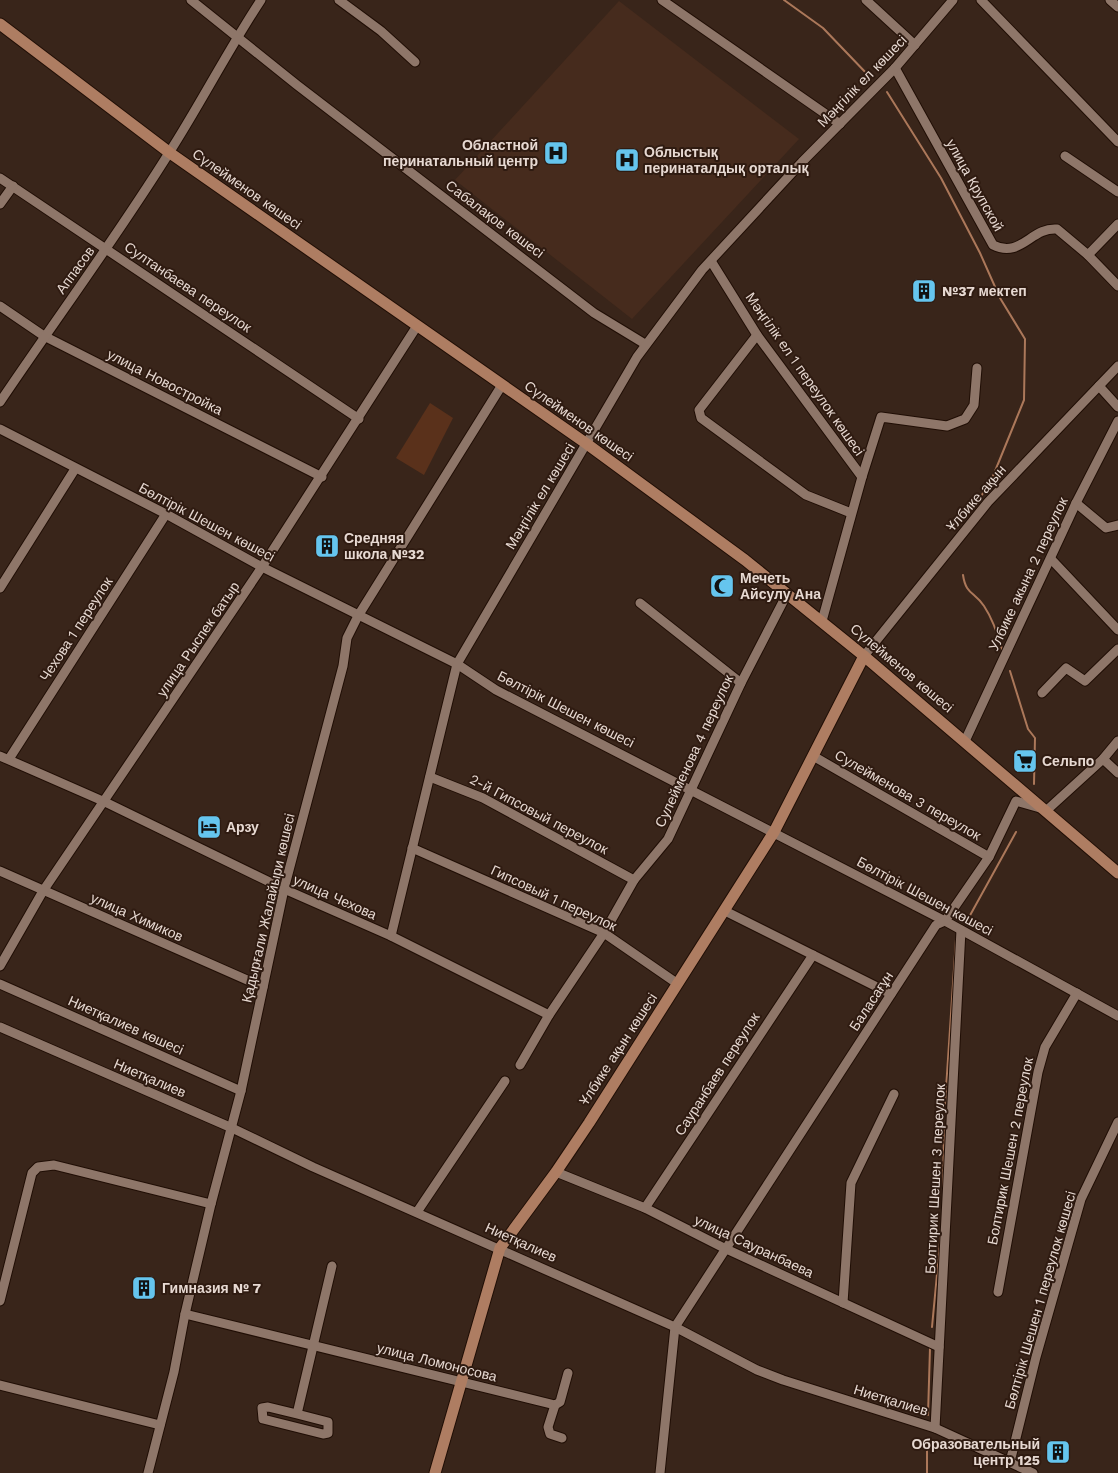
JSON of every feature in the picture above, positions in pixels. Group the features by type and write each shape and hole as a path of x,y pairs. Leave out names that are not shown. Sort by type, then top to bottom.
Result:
{"main road":[{"name":"Сүлейменов көшесі","path":"0,24 170,153 587,444 745,560 864,656 1047,810 1118,873"},
{"name":"Ұлбике ақын көшесі","path":"435,1473 500,1248 556,1172 774,832 864,656"}],"street":[{"name":"Сабалақов көшесі","path":"190,0 594,313 645,344"},
{"name":"Аппасов","path":"0,402 44,336 107,249 170,153 237,37 261,0"},
{"path":"339,0 381,31 415,62"},
{"path":"662,0 840,124"},
{"path":"866,0 916,45"},
{"name":"Мәңгілік ел көшесі","path":"391,936 457,664 645,344 711,261 895,68 953,0"},
{"path":"981,0 1118,142"},
{"path":"1110,0 1118,7"},
{"name":"улица Крупской","path":"895,68 993,245 1001,249 1012,249 1051,229 1057,230 1088,255 1118,286"},
{"path":"1065,156 1118,192"},
{"name":"Султанбаева переулок","path":"0,178 360,419"},
{"path":"0,204 13,186"},
{"path":"1088,255 1118,224"},
{"name":"Мәңгілік ел 1 переулок көшесі","path":"711,261 757,335 862,477"},
{"name":"улица Новостройка","path":"0,306 44,336 322,477"},
{"name":"улица Рыспек батыр","path":"0,966 44,891 106,802 262,568 360,419 417,326"},
{"path":"757,335 699,410 701,418 806,495 851,514"},
{"name":"Ұлбике ақын","path":"864,656 988,502 1118,366"},
{"name":"Мәңгілік ел 1 переулок көшесі","path":"822,621 851,514 882,417 947,426 965,418 974,405 977,368"},
{"name":"Қадырғали Жалайыри көшесі","path":"148,1473 174,1372 185,1314 211,1204 241,1091 284,889 342,666 346,638 502,385"},
{"path":"1099,386 1118,407"},
{"name":"Улбике акына 2 переулок","path":"965,741 1076,503 1118,421"},
{"name":"Бөлтірік Шешен көшесі","path":"0,429 166,514 262,568 457,664 496,690 655,770 691,792 774,832 945,921 1118,1016"},
{"path":"0,588 75,469"},
{"path":"1076,503 1106,528 1118,524"},
{"name":"Чехова 1 переулок","path":"4,757 166,514"},
{"path":"1051,559 1118,630"},
{"name":"Сулейменова 4 переулок","path":"520,1065 549,1015 604,933 634,880 668,839 741,683 787,594"},
{"path":"640,603 741,683"},
{"path":"1042,693 1066,668 1085,682 1118,650"},
{"path":"1047,810 1103,759 1118,741"},
{"name":"Сулейменова 3 переулок","path":"813,756 988,857"},
{"name":"улица Чехова","path":"4,757 106,802 284,889 391,936 549,1015"},
{"path":"1103,759 1118,774"},
{"name":"2-й Гипсовый переулок","path":"430,777 483,798 634,880"},
{"name":"Баласағұн","path":"675,1326 936,925 945,921 988,857 1016,801 1047,810"},
{"name":"Гипсовый 1 переулок","path":"412,848 604,933 678,984"},
{"name":"улица Химиков","path":"0,871 263,987"},
{"path":"725,911 891,994"},
{"name":"Болтирик Шешен 3 переулок","path":"936,1428 962,930"},
{"name":"Сауранбаев переулок","path":"645,1208 813,955"},
{"name":"Ниетқалиев көшесі","path":"0,984 241,1091"},
{"name":"Болтирик Шешен 2 переулок","path":"998,1292 1038,1072 1045,1047 1077,993"},
{"name":"Ниетқалиев","path":"0,1028 232,1128 675,1326 732,1358 783,1380 936,1428 1033,1473"},
{"path":"417,1212 505,1081"},
{"path":"843,1303 851,1183 894,1094"},
{"name":"Бөлтірік Шешен 1 переулок көшесі","path":"1010,1462 1036,1357 1081,1199 1118,1122"},
{"path":"0,1301 32,1173 38,1166 54,1165 211,1204"},
{"name":"улица Сауранбаева","path":"556,1172 645,1208 724,1248 939,1347"},
{"path":"0,1255 10,1257"},
{"path":"297,1414 332,1266"},
{"name":"улица Ломоносова","path":"185,1314 555,1405"},
{"path":"660,1473 675,1326"},
{"path":"562,1438 550,1434 548,1427 555,1405 560,1402 568,1373"},
{"path":"0,1385 160,1425"},
{"path":"268,1407 297,1414 328,1422 328,1433 323,1434 263,1419 261,1414 262,1408 268,1407"}],"shaded area":[{"name":"Облыстық перинаталдық орталық","path":"619,1 799,139 632,319 455,180"},
{"path":"430,403 453,418 424,475 396,458"}],"waterway":[{"path":"784,0 823,28 869,76"},
{"path":"887,92 941,178 980,253 1000,298 1025,339 1024,400 991,481 970,513"},
{"path":"963,575 968,590 980,601 990,616 1002,649"},
{"path":"1010,671 1028,729 1035,738 1034,784"},
{"path":"968,919 1016,832"},
{"path":"945,1104 956,939"},
{"path":"943,1197 944,1127"},
{"path":"932,1327 941,1232"},
{"path":"928,1415 930,1348"},
{"path":"927,1441 927,1473"}],"place":[{"name":"Областной перинатальный центр","path":"556,153"},
{"name":"Облыстық перинаталдық орталық","path":"627,160"},
{"name":"№37 мектеп","path":"924,291"},
{"name":"Средняя школа №32","path":"327,546"},
{"name":"Мечеть Айсулу Ана","path":"722,586"},
{"name":"Сельпо","path":"1025,761"},
{"name":"Арзу","path":"209,827"},
{"name":"Гимназия № 7","path":"144,1288"},
{"name":"Образовательный центр 125","path":"1058,1452"}]}
